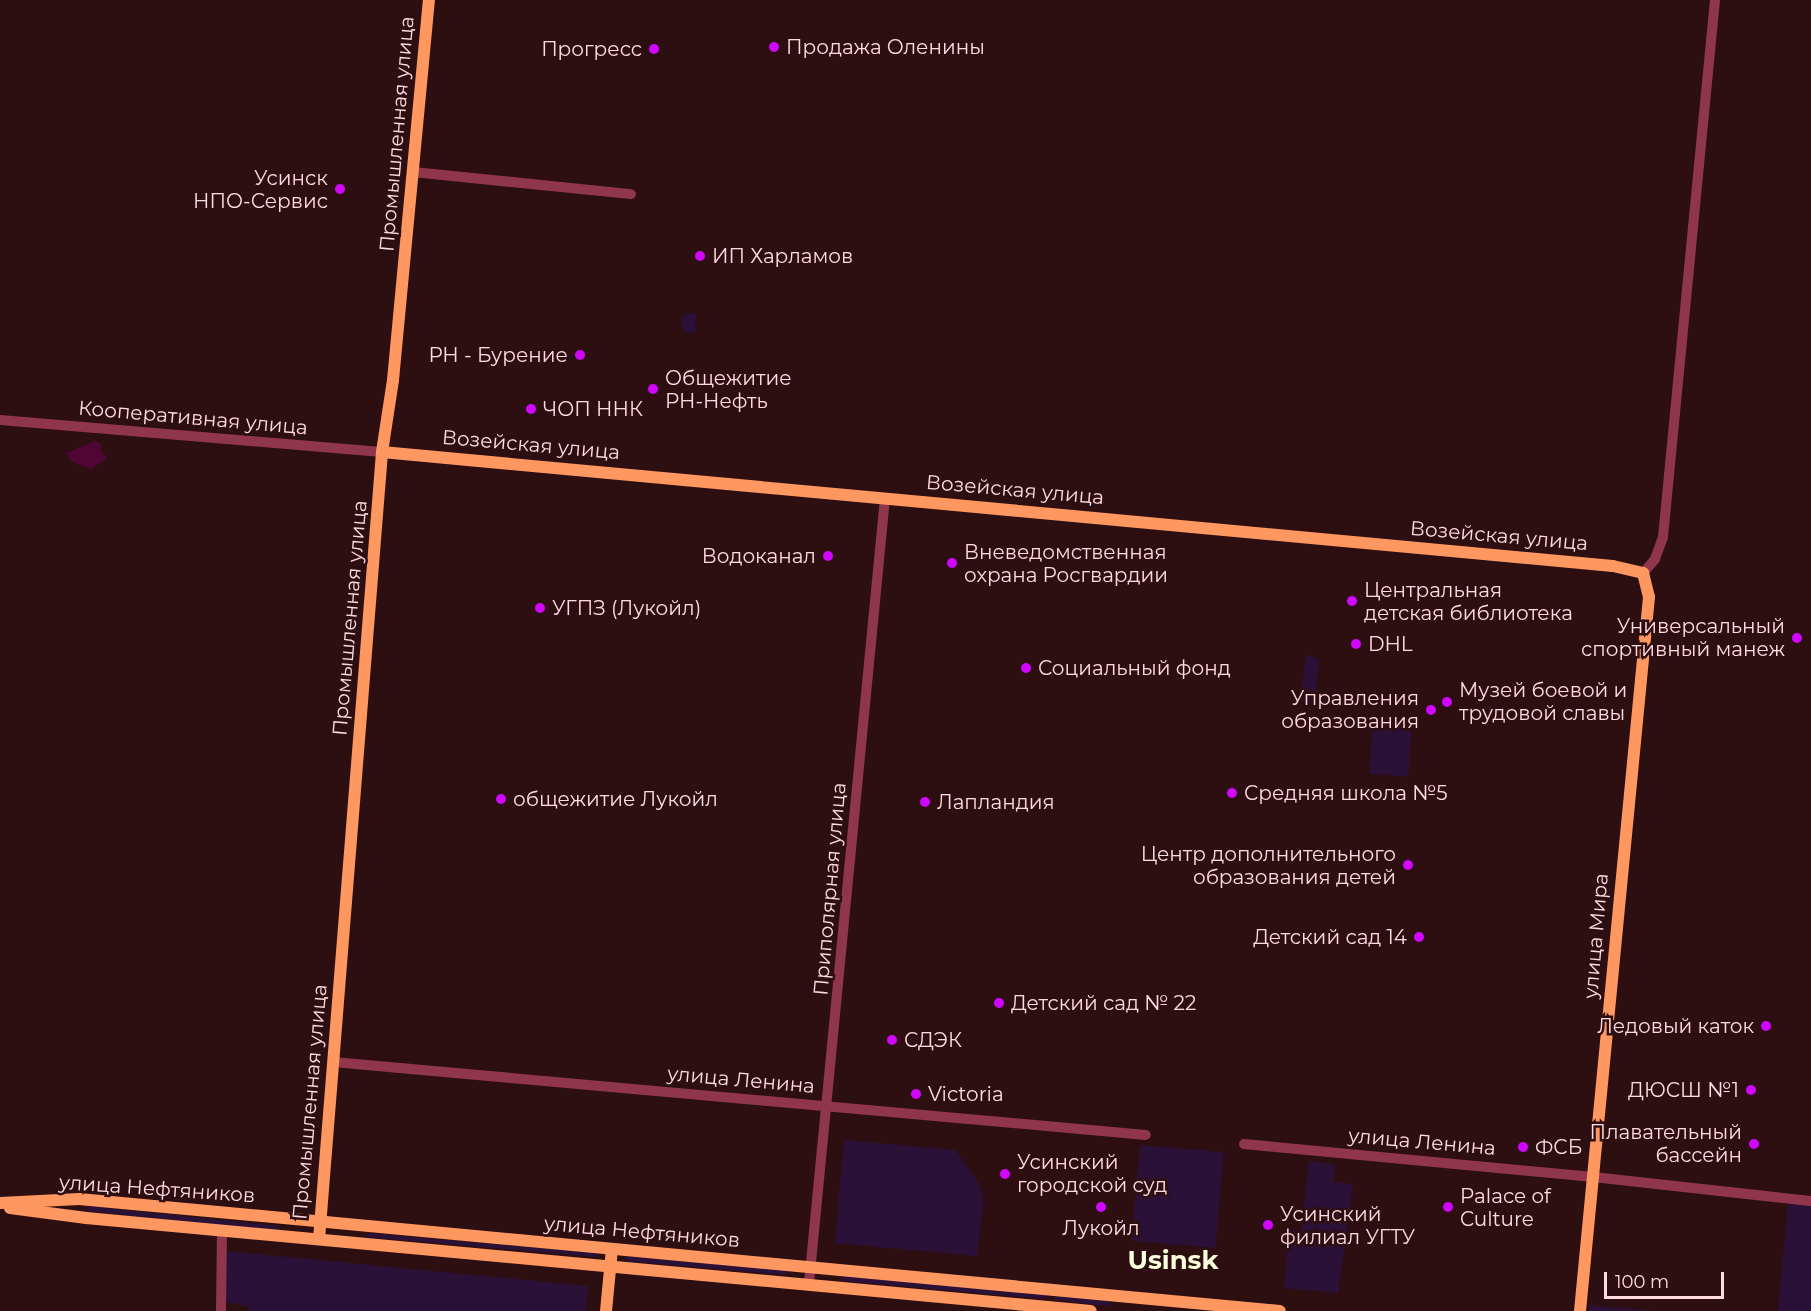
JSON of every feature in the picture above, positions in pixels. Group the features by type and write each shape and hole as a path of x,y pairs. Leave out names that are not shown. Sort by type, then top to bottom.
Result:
{"main road":[{"name":"Промышленная улица","path":"318,1239 382,452 393,380 429,0"},
{"name":"Возейская улица","path":"382,452 1613,566 1643,573"},
{"name":"улица Мира","path":"1580,1309 1649,597 1643,573"},
{"name":"улица Нефтяников","path":"0,1204 79,1199 810,1268 1172,1306 1280,1311"},
{"name":"улица Нефтяников","path":"0,1204 78,1217 809,1283 1091,1311"},
{"path":"606,1311 612,1249"}],"street":[{"path":"1643,573 1655,559 1663,537 1715,0"},
{"path":"412,172 631,194"},
{"name":"Кооперативная улица","path":"0,420 382,452"},
{"name":"Приполярная улица","path":"809,1283 828,1106 885,498"},
{"name":"улица Ленина","path":"333,1062 1146,1135"},
{"name":"улица Ленина","path":"1244,1144 1593,1177 1811,1201"},
{"path":"221,1311 222,1230"}],"shaded area":[{"path":"696,313 695,333 685,332 681,328 683,315"},
{"path":"95,441 101,444 101,452 107,458 91,469 71,461 66,453"},
{"path":"1309,655 1319,659 1315,702 1312,704 1303,703 1301,700 1305,658"},
{"path":"1373,721 1412,724 1408,777 1369,774"},
{"path":"844,1140 956,1150 979,1184 984,1198 977,1256 835,1243"},
{"path":"1140,1145 1224,1152 1215,1248 1132,1241"},
{"path":"1309,1161 1335,1164 1333,1182 1353,1184 1338,1293 1284,1288 1290,1230 1301,1231"},
{"path":"1788,1202 1811,1204 1811,1311 1778,1311"},
{"path":"87,1206 278,1226 277,1231 86,1211"},
{"path":"367,1233 597,1253 597,1257 367,1237"},
{"path":"226,1251 588,1286 586,1311 248,1311 248,1306 224,1302"},
{"path":"626,1256 786,1270 786,1275 626,1261"},
{"path":"842,1276 1046,1294 1046,1299 842,1281"},
{"path":"1055,1296 1110,1301 1109,1306 1055,1300"},
{"path":"1589,1305 1652,1311 1589,1311"}],"place":[{"name":"Продажа Оленины","path":"774,47"},
{"name":"Прогресс","path":"654,49"},
{"name":"Усинск НПО-Сервис","path":"340,189"},
{"name":"ИП Харламов","path":"700,256"},
{"name":"РН - Бурение","path":"580,355"},
{"name":"Общежитие РН-Нефть","path":"653,389"},
{"name":"ЧОП ННК","path":"531,409"},
{"name":"Водоканал","path":"828,556"},
{"name":"Вневедомственная охрана Росгвардии","path":"952,563"},
{"name":"Центральная детская библиотека","path":"1352,601"},
{"name":"УГПЗ (Лукойл)","path":"540,608"},
{"name":"Универсальный спортивный манеж","path":"1797,638"},
{"name":"DHL","path":"1356,644"},
{"name":"Социальный фонд","path":"1026,668"},
{"name":"Музей боевой и трудовой славы","path":"1447,702"},
{"name":"Управления образования","path":"1431,710"},
{"name":"Средняя школа №5","path":"1232,793"},
{"name":"общежитие Лукойл","path":"501,799"},
{"name":"Лапландия","path":"925,802"},
{"name":"Центр дополнительного образования детей","path":"1408,865"},
{"name":"Детский сад 14","path":"1419,937"},
{"name":"Детский сад № 22","path":"999,1003"},
{"name":"Ледовый каток","path":"1766,1026"},
{"name":"СДЭК","path":"892,1040"},
{"name":"ДЮСШ №1","path":"1751,1090"},
{"name":"Victoria","path":"916,1094"},
{"name":"Плавательный бассейн","path":"1754,1144"},
{"name":"ФСБ","path":"1523,1147"},
{"name":"Усинский городской суд","path":"1005,1174"},
{"name":"Лукойл","path":"1101,1207"},
{"name":"Palace of Culture","path":"1448,1207"},
{"name":"Усинский филиал УГТУ","path":"1268,1225"}],"district":[{"name":"Usinsk","path":"1173,1261"}]}
